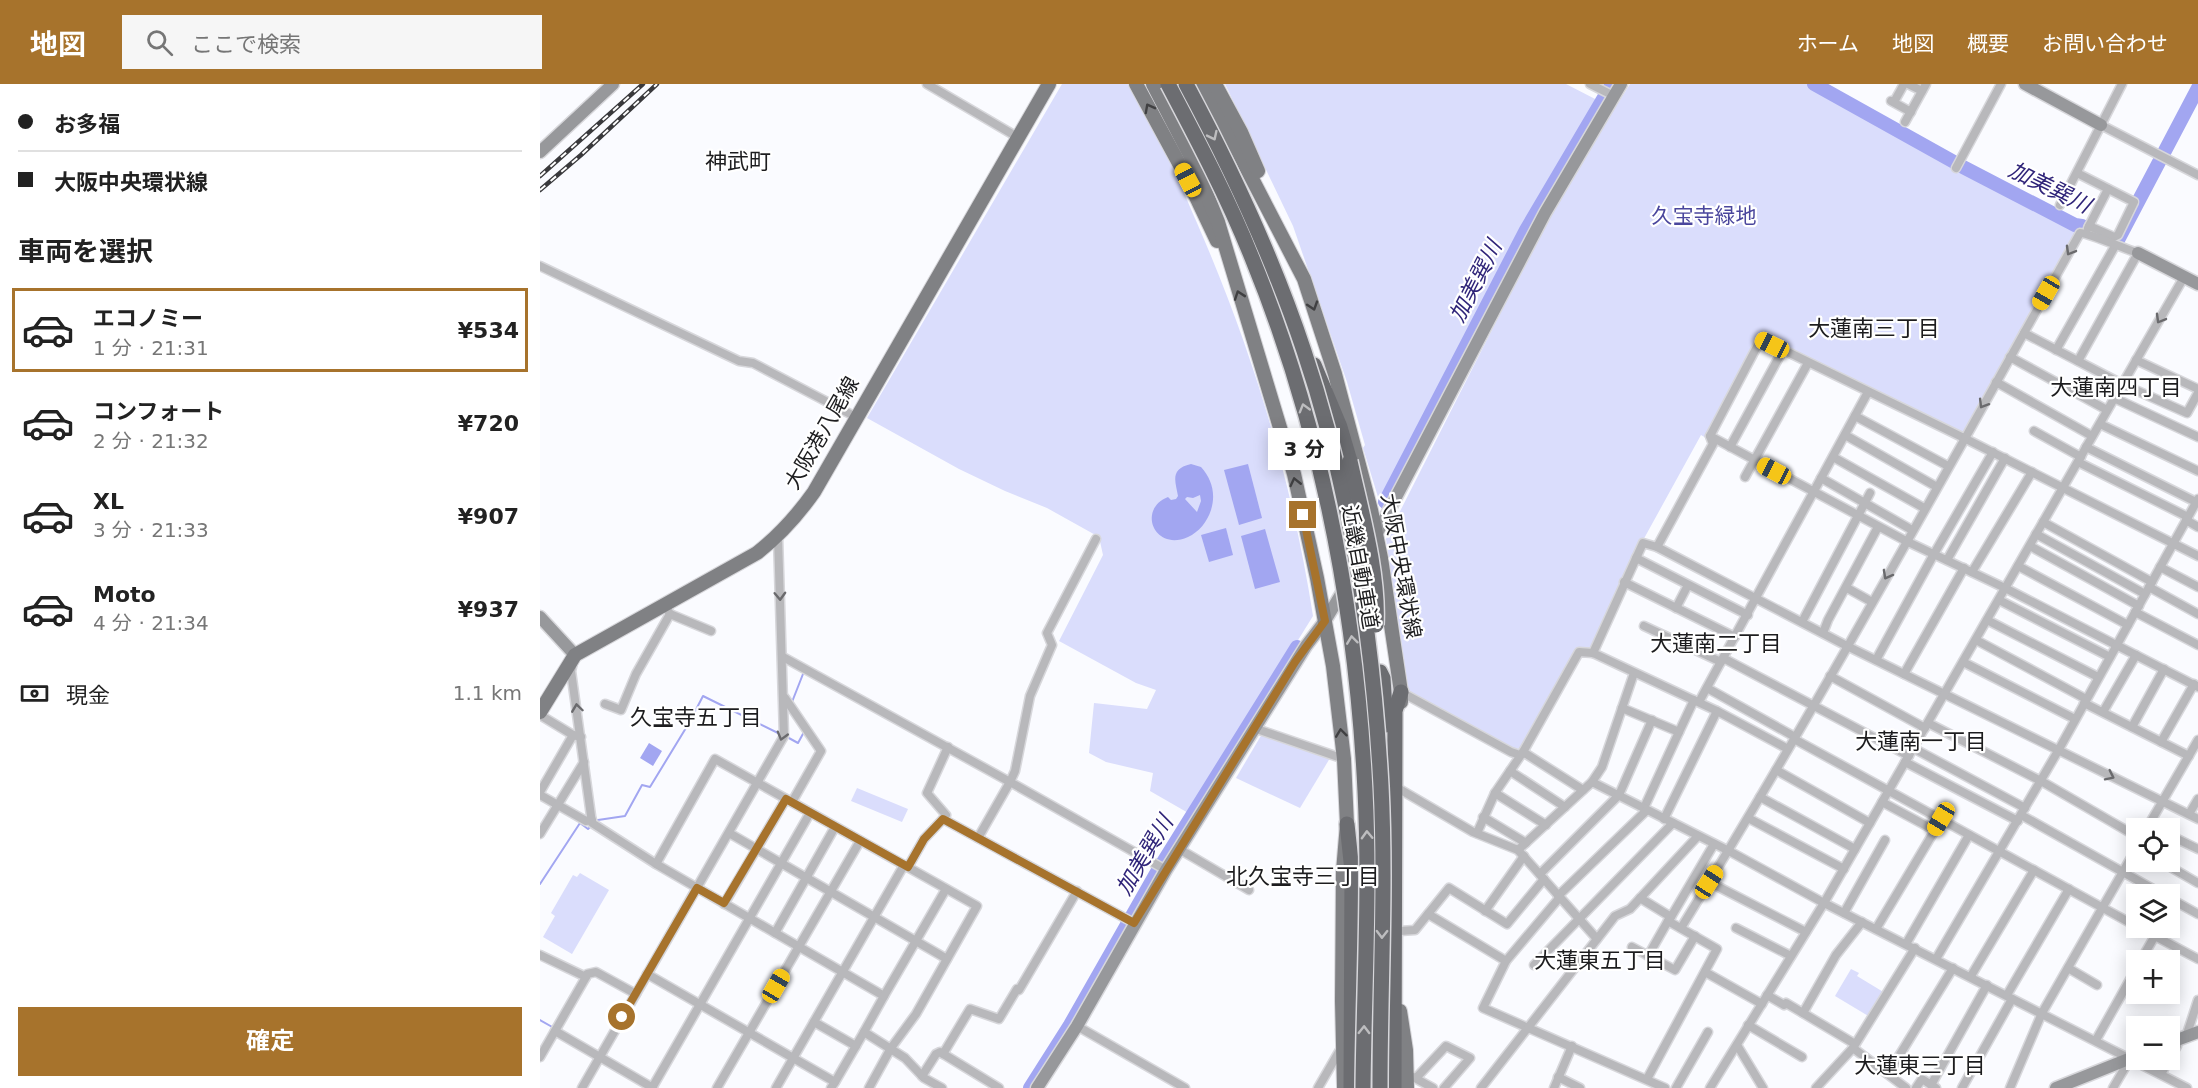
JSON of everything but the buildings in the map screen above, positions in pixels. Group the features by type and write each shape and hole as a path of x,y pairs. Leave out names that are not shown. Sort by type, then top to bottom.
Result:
{"highway":[{"name":"近畿自動車道","path":"1168,84 1225,196 1270,305 1317,458 1341,568 1355,669 1365,789 1367,910 1363,1088"},
{"name":"近畿自動車道","path":"1186,84 1240,191 1285,299 1319,401 1343,495 1360,584 1373,679 1380,778 1383,847 1380,1088"},
{"path":"1285,299 1337,419 1350,461 1371,562 1377,611 1376,625 1356,675 1371,671 1380,672 1383,678 1393,830"},
{"path":"1394,1088 1395,711 1401,692"},
{"path":"1347,824 1352,871 1351,1088"}],"main road":[{"name":"大阪港八尾線","path":"540,713 575,655 667,609 757,553 778,537 795,519 814,492 1049,84"},
{"path":"1136,84 1188,180 1232,273"},
{"path":"1153,84 1192,159 1218,222 1294,474 1325,621 1344,759 1347,824 1343,871 1344,1088"},
{"name":"大阪中央環状線","path":"1203,84 1304,279 1335,374 1376,536 1401,692 1400,1011 1407,1082"},
{"path":"1215,84 1241,132 1304,279"},
{"path":"1338,1088 1342,1001"}],"street":[{"path":"540,152 613,84"},
{"path":"927,84 1019,138"},
{"path":"1590,84 1614,96"},
{"path":"1037,1088 1077,1026 1131,921 1162,868 1179,849 1306,646 1325,621 1376,536 1545,213 1621,84"},
{"path":"1905,122 1911,112 1924,88 1906,84 1892,102 1911,112"},
{"path":"1956,168 2001,84"},
{"path":"2025,84 2198,175"},
{"path":"2060,205 2122,84"},
{"path":"2076,173 2134,202 2118,235 2114,237 2087,229"},
{"path":"1681,928 1761,797 2080,233 2087,229 2109,189"},
{"path":"2087,229 2115,246 2138,253 2198,284"},
{"path":"2056,350 2115,246"},
{"path":"2078,361 2138,253"},
{"path":"540,266 739,362 753,363 856,417"},
{"path":"1710,1088 1844,869 2184,277"},
{"path":"2024,333 2122,384 2187,413 2198,391 2136,360"},
{"path":"1657,547 1713,444 1710,436 1761,339 1993,452 2198,556"},
{"path":"1730,447 1783,350"},
{"path":"2010,357 2107,410"},
{"path":"1745,477 1808,363"},
{"path":"1996,382 2092,436"},
{"path":"1665,1088 1483,1008 1506,961 1559,896 1645,809 1679,732 1748,615 1868,392"},
{"path":"2114,398 2198,437"},
{"path":"1855,416 1948,466"},
{"path":"2100,424 2198,471"},
{"path":"2034,431 2198,526"},
{"path":"1845,435 1937,487"},
{"path":"1710,436 1878,527 2005,588 2196,686 2161,742"},
{"path":"1936,959 2041,781 2197,500 2086,447"},
{"path":"1876,660 1993,452"},
{"path":"1833,457 1924,508"},
{"path":"1947,560 2005,458"},
{"path":"1904,674 2032,472"},
{"path":"1821,478 1912,530"},
{"path":"1802,622 1869,493"},
{"path":"2043,522 2149,588"},
{"path":"1824,633 1828,620 1878,527"},
{"path":"2036,534 2198,614"},
{"path":"582,1088 784,736 788,703 783,657 778,537"},
{"path":"978,838 1011,782 1030,696 1052,645 1047,633 1096,539"},
{"path":"1593,653 1643,543 1657,547 1847,646 2194,817 2198,800"},
{"path":"2030,546 2198,645"},
{"path":"1636,558 1748,615"},
{"path":"2018,566 2128,625"},
{"path":"2160,567 2198,587"},
{"path":"1624,582 1735,638"},
{"path":"1676,608 1688,585"},
{"path":"1846,588 1872,602"},
{"path":"1999,600 2110,657"},
{"path":"605,704 621,710 667,609 711,631"},
{"path":"540,617 575,655 571,671 577,736 584,761 592,823 656,864 884,996"},
{"path":"1987,620 2098,677"},
{"path":"1644,626 1814,704 2021,814 2144,884"},
{"path":"1976,640 2103,712 2189,756"},
{"path":"1477,833 1495,793 1522,754 1579,652 1593,653 1717,711 1788,749"},
{"path":"2103,712 2136,655"},
{"path":"783,657 1162,868"},
{"path":"1963,662 2075,719"},
{"path":"2132,727 2164,669"},
{"path":"1485,911 1526,843 1592,782 1602,766 1634,673"},
{"path":"1830,676 2041,781 2126,830"},
{"path":"1707,688 1889,791 2126,920"},
{"path":"1401,692 1511,752 1522,754 1583,790"},
{"path":"724,903 756,849 821,751 788,703"},
{"path":"1622,708 1679,732"},
{"path":"1664,819 1717,711"},
{"path":"540,713 577,736"},
{"path":"1400,931 1415,930 1449,888 1507,924 1542,876 1619,795 1652,720"},
{"path":"1254,728 1344,759"},
{"path":"577,736 540,793 586,821 592,820"},
{"path":"2155,818 2162,801 2198,740"},
{"path":"776,1088 906,866 924,839 946,815 927,793 948,747"},
{"path":"1909,755 2021,814"},
{"path":"656,864 716,759 977,906 916,1014 891,1048 869,1088"},
{"path":"540,834 584,761"},
{"path":"1776,770 1870,823"},
{"path":"1510,771 1565,807"},
{"path":"1592,782 1729,851 1824,903 2096,1041 2126,1054"},
{"path":"1401,790 1477,833 1521,853 1597,939"},
{"path":"1495,793 1546,825"},
{"path":"1761,797 1855,849"},
{"path":"1882,802 1934,830"},
{"path":"555,1031 652,1088 810,813"},
{"path":"1483,817 1526,843"},
{"path":"1748,818 1844,869"},
{"path":"943,819 1131,921"},
{"path":"1876,929 1941,819"},
{"path":"1534,965 1673,823"},
{"path":"775,933 835,827"},
{"path":"729,833 947,959"},
{"path":"1906,944 1969,835"},
{"path":"1481,1088 1615,916 1630,909 1698,836"},
{"path":"1844,913 1886,840"},
{"path":"2180,840 2198,849"},
{"path":"717,1088 860,841"},
{"path":"1648,956 1714,844"},
{"path":"1179,849 1249,890"},
{"path":"2010,1088 2042,1013 2126,865"},
{"path":"1971,976 2034,870"},
{"path":"2179,872 2198,883"},
{"path":"1709,882 1806,932"},
{"path":"647,974 794,1058 833,1085 946,889"},
{"path":"1962,1088 2069,889"},
{"path":"943,1054 970,1009 999,1019 1017,989 1019,990 1077,891"},
{"path":"1640,898 1681,928 1716,949 1647,1080"},
{"path":"2180,904 2198,914"},
{"path":"1428,914 1506,961"},
{"path":"1803,1013 1836,955 1862,922"},
{"path":"1736,928 1791,956"},
{"path":"1632,947 1675,970 1695,936"},
{"path":"2159,938 2198,959"},
{"path":"1830,1088 1819,1085 1854,1046 1915,948"},
{"path":"540,955 586,978"},
{"path":"1887,1074 1953,968"},
{"path":"2068,968 2097,985"},
{"path":"541,1054 587,975 596,972 636,994"},
{"path":"1705,972 1762,1004"},
{"path":"1916,1088 1922,1079 1934,1086 1987,985"},
{"path":"2096,1041 2126,987"},
{"path":"1767,995 1784,1005 1786,1003 1854,1046 1906,1088"},
{"path":"2180,1036 2198,1000"},
{"path":"814,1022 856,1046"},
{"path":"1748,1025 1802,1057"},
{"path":"1077,1026 1185,1088"},
{"path":"864,1032 905,1058 922,1076 942,1088"},
{"path":"1676,1088 1708,1032"},
{"path":"2180,1039 2198,1032"},
{"path":"1737,1044 1763,1088"},
{"path":"1407,1082 1446,1046 1470,1058 1444,1088"},
{"path":"1554,1088 1572,1046"},
{"path":"1318,1088 1340,1050"},
{"path":"922,1076 936,1054 943,1054 999,1088"},
{"path":"2056,1088 2126,1060"},
{"path":"2113,1088 2126,1068"},
{"path":"2154,1070 2187,1088"},
{"path":"2161,1074 2163,1070"},
{"path":"1558,1077 1580,1088"},
{"path":"1407,1082 1434,1088"}],"green space":[{"path":"1062,84 1128,84 1176,175 1217,270 1268,416 1294,515 1313,616 1190,814 1150,791 1153,773 1106,762 1089,753 1094,703 1147,709 1156,690 1136,683 1059,641 1103,555 1099,537 1047,508 959,469 867,418"},
{"path":"1225,84 1566,84 1599,101 1524,228 1385,500 1378,497 1347,382 1293,226"},
{"name":"久宝寺緑地","path":"1630,84 1809,84 2078,229 1964,432 1955,431 1760,336 1706,438 1701,435 1641,544 1592,650 1579,647 1521,749 1511,748 1411,693 1408,689 1386,539 1540,235"},
{"path":"1262,734 1330,758 1300,808 1236,778"},
{"path":"857,788 908,809 902,822 851,801"},
{"path":"580,873 609,890 572,954 543,937 555,916 551,913 573,875 577,877"},
{"path":"1851,969 1859,973 1857,976 1885,993 1870,1017 1835,996"}],"water":[{"path":"1191,464 1201,467 1208,477 1213,493 1211,510 1202,526 1192,535 1176,540 1166,539 1154,527 1153,510 1168,497 1171,500 1176,499 1178,496 1176,476 1184,466","holes":["1200,495 1201,501 1197,512 1185,499"]},
{"path":"1248,464 1262,518 1239,525 1224,470"},
{"path":"1226,528 1233,555 1209,562 1201,535"},
{"path":"1265,529 1280,582 1255,589 1241,536"},
{"path":"649,743 662,751 653,766 640,758"}],"waterway":[{"name":"加美巽川","path":"1385,502 1526,230 1612,84"},
{"name":"加美巽川","path":"1814,84 1963,167 2075,225 2082,226 2115,242 2198,88"},
{"name":"加美巽川","path":"1030,1088 1070,1025 1157,872 1297,647"},
{"path":"792,702 803,674"},
{"path":"598,820 625,816 642,785 650,787 703,696 782,735"},
{"path":"787,737 798,743 804,732"},
{"path":"540,884 580,823 588,829 591,826"},
{"path":"540,1020 554,1028"}],"railway":[{"path":"540,176 643,84"},
{"path":"540,190 657,84"}],"district":[{"name":"神武町","path":"738,161"},
{"name":"大蓮南三丁目","path":"1874,328"},
{"name":"大蓮南四丁目","path":"2116,387"},
{"name":"大蓮南二丁目","path":"1716,643"},
{"name":"久宝寺五丁目","path":"696,717"},
{"name":"大蓮南一丁目","path":"1921,741"},
{"name":"北久宝寺三丁目","path":"1303,876"},
{"name":"大蓮東五丁目","path":"1600,960"},
{"name":"大蓮東三丁目","path":"1920,1065"}],"route":[{"path":"622,1017 697,888 724,903 786,799 908,867 924,839 943,819 1134,923 1295,662 1325,621 1303,515"}]}
